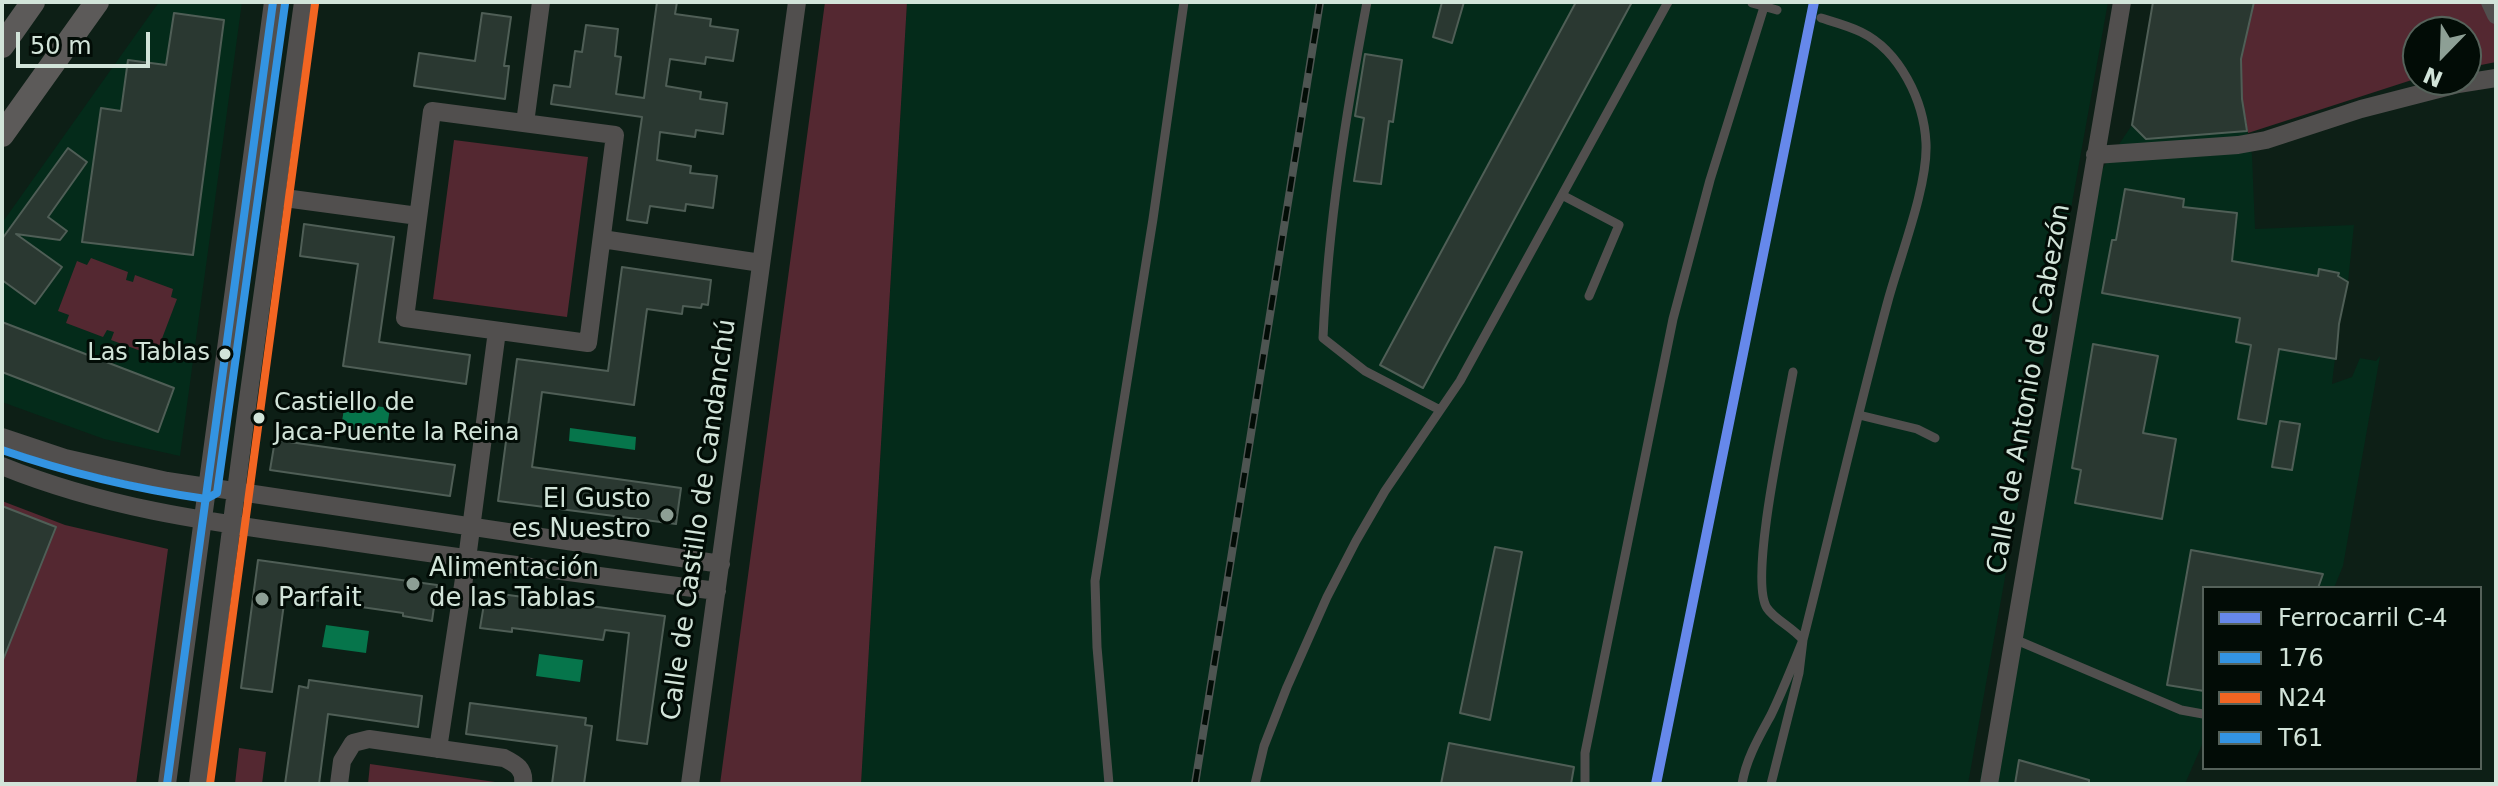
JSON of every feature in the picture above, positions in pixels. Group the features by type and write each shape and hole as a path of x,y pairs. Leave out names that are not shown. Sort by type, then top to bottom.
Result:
{"street":[{"path":"2,46 33,2"},
{"path":"2,135 97,2"},
{"path":"167,784 273,2"},
{"path":"198,784 303,2"},
{"path":"525,123 541,2"},
{"name":"Calle de Castillo de Candanchú","path":"690,784 797,2"},
{"name":"Calle de Antonio de Cabezón","path":"1989,784 2122,2"},
{"path":"2490,2 2496,15"},
{"path":"2095,155 2238,145 2266,140 2361,109 2458,84 2496,78"},
{"path":"432,111 525,123 615,135 588,343 405,318 432,111"},
{"path":"277,197 418,216"},
{"path":"602,239 761,263"},
{"path":"438,749 497,331"},
{"path":"2,437 65,458 167,481 721,564"},
{"path":"2,466 90,497 159,514 467,559 717,591"},
{"path":"339,784 342,761 353,743 369,739 504,758 517,764 524,776 523,784"}],"lane":[{"path":"1109,784 1097,647 1095,581 1184,2"},
{"path":"1367,2 1326,261 1323,338 1365,371 1440,410"},
{"path":"1255,784 1264,746 1327,597 1385,491 1477,351 1668,2"},
{"path":"1752,3 1777,10"},
{"path":"1585,784 1585,753 1673,319 1710,180 1764,7"},
{"path":"1742,784 1754,746 1791,672 1803,640 1922,178 1926,143 1922,117 1897,61 1862,32 1821,18"},
{"path":"1562,195 1619,225 1589,296"},
{"path":"1771,784 1799,673 1803,640 1766,607 1762,594 1764,532 1793,372"},
{"path":"1859,415 1917,429 1935,438"},
{"path":"2014,639 2181,710 2202,714"}],"shaded area":[{"path":"159,2 242,2 180,456 104,439 2,402 2,223"},
{"path":"825,2 907,2 861,784 720,784"},
{"path":"907,2 2108,2 1968,784 861,784"},
{"path":"2153,2 2254,2 2241,59 2242,99 2252,155 2255,229 2354,225 2332,384 2352,377 2360,358 2376,361 2380,356 2343,566 2335,586 2202,586 2202,745 2185,784 1979,784 2103,168 2132,125"},
{"path":"2254,2 2496,2 2496,62 2482,65 2482,16 2402,16 2402,83 2248,133 2242,99 2241,59"},
{"path":"454,140 588,157 567,317 433,299"},
{"path":"91,258 128,272 126,280 133,282 135,275 173,289 171,297 177,299 158,349 151,347 149,354 111,340 114,332 107,330 103,337 66,323 69,315 58,311 77,261 87,265"},
{"path":"345,402 390,408 386,434 341,428"},
{"path":"570,428 636,437 635,450 569,441"},
{"path":"2,501 65,525 168,549 136,784 2,784"},
{"path":"326,625 369,631 366,653 322,647"},
{"path":"539,654 583,660 580,682 536,676"},
{"path":"239,748 266,752 262,784 235,784"},
{"path":"370,764 502,783 502,784 368,784"}],"building":[{"path":"657,2 677,2 675,14 711,19 710,26 738,30 733,61 706,57 705,64 670,59 666,86 701,92 700,99 727,103 723,134 696,130 695,137 660,132 657,160 691,166 690,173 717,176 713,208 686,204 685,211 650,206 647,223 627,220 642,117 551,104 554,85 570,87 575,51 582,52 586,25 618,29 615,56 621,57 616,94 644,98"},
{"path":"1442,2 1464,2 1452,43 1433,37"},
{"path":"1576,2 1632,2 1423,388 1380,365"},
{"path":"2153,2 2254,2 2241,59 2247,131 2146,139 2132,125"},
{"path":"174,13 224,20 193,255 82,242 101,108 121,111 128,60 166,65"},
{"path":"482,13 511,17 504,66 509,66 505,99 414,86 419,53 475,61"},
{"path":"1365,54 1402,60 1393,122 1389,121 1381,184 1354,181 1364,118 1355,116"},
{"path":"68,148 87,162 48,217 67,231 60,240 16,234 62,267 35,304 2,280 2,239"},
{"path":"2125,189 2184,199 2183,207 2237,213 2232,261 2318,276 2319,269 2339,273 2338,276 2348,282 2339,324 2336,359 2279,349 2266,424 2238,419 2251,345 2236,342 2240,318 2102,293"},
{"path":"304,224 394,237 379,342 470,355 466,384 343,366 358,264 300,256"},
{"path":"622,267 711,280 708,305 702,304 701,308 683,306 682,314 647,309 634,405 542,392 532,467 681,488 676,524 498,501 517,359 608,371"},
{"path":"2,322 174,388 158,432 2,372"},
{"path":"2093,344 2158,356 2143,433 2176,439 2162,519 2075,503 2081,470 2072,468"},
{"path":"2280,421 2300,424 2292,470 2272,467"},
{"path":"275,440 455,465 450,496 270,470"},
{"path":"2,506 56,527 3,660 2,660"},
{"path":"1495,547 1522,552 1490,720 1460,713"},
{"path":"2191,550 2323,574 2319,586 2202,586 2202,691 2167,685"},
{"path":"258,560 437,585 432,621 403,616 403,613 285,596 272,692 241,688"},
{"path":"486,592 665,616 647,744 617,740 629,633 605,630 603,640 512,628 512,632 480,628"},
{"path":"309,680 422,696 418,727 328,714 319,784 285,784 299,686 308,688"},
{"path":"470,703 586,718 585,725 592,726 584,784 552,784 557,746 466,734"},
{"path":"1449,743 1574,767 1571,784 1441,784"},
{"path":"2019,760 2089,780 2089,784 2015,784"}],"railway":[{"path":"1195,784 1320,2"}],"rail line":[{"name":"C-4","path":"1656,784 1814,2"}],"transit line":[{"name":"176","path":"167,784 273,2"},
{"name":"T61","path":"2,450 77,473 154,490 206,499 217,493 285,4"},
{"name":"N24","path":"210,784 315,4"}],"place":[{"name":"Las Tablas","path":"225,354"},
{"name":"Castiello de Jaca-Puente la Reina","path":"259,418"},
{"name":"El Gusto es Nuestro","path":"667,515"},
{"name":"Alimentación de las Tablas","path":"413,584"},
{"name":"Parfait","path":"262,599"}]}
